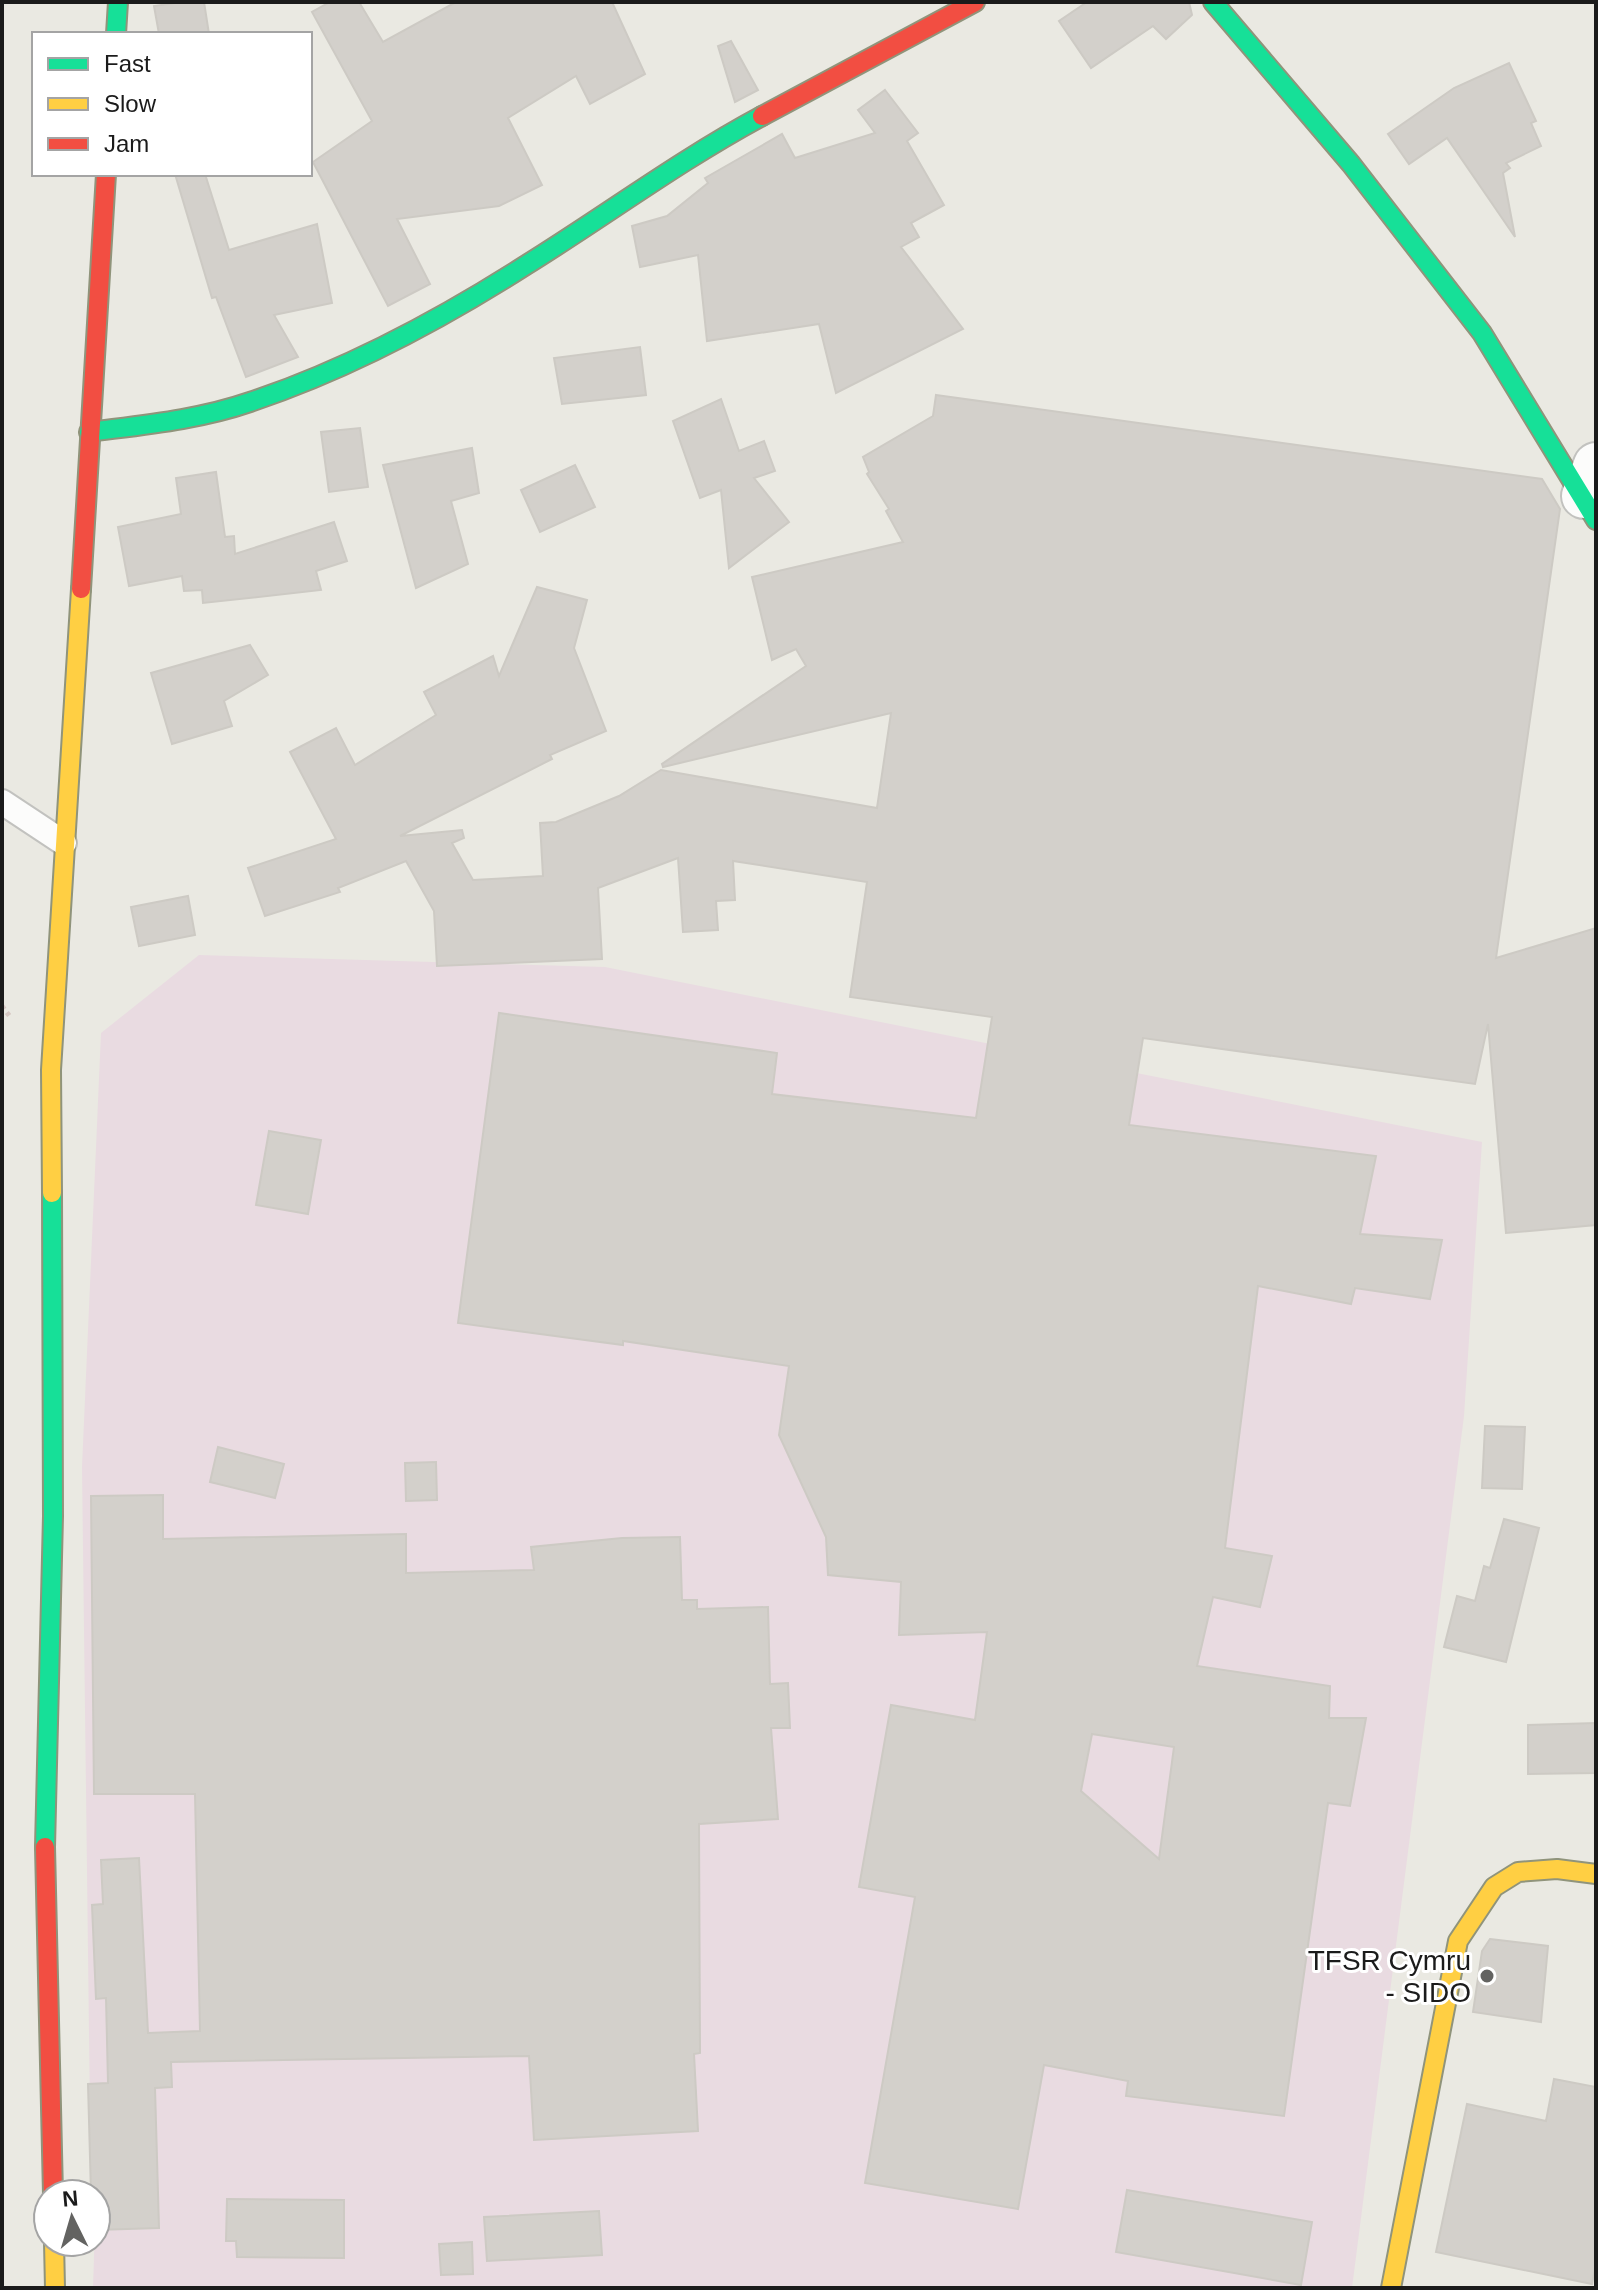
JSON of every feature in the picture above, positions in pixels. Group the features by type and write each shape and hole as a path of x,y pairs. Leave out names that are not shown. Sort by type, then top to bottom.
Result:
{"street":[{"path":"116,32 118,2"},
{"path":"89,432 175,420 248,403 355,361 524,267 717,140 975,2"},
{"path":"1213,2 1351,164 1482,333 1592,494"},
{"path":"53,2178 45,1859 53,1516 51,1070 106,176"},
{"path":"1391,2288 1458,1941 1494,1887 1518,1872 1557,1869 1596,1874"},
{"path":"54,2258 55,2288"}],"lane":[{"path":"2,802 64,843"}],"shaded area":[{"path":"199,955 605,967 1482,1142 1464,1416 1352,2288 93,2288 94,2258 112,2258 112,2178 91,2178 82,1467 101,1033"}],"building":[{"path":"204,2 209,32 159,32 154,6"},
{"path":"330,2 359,2 383,42 456,2 612,2 645,74 590,104 576,76 508,118 542,185 499,206 397,219 430,284 388,306 313,162 372,121 312,12"},
{"path":"1087,2 1189,2 1192,15 1166,39 1153,26 1091,68 1059,21"},
{"path":"731,41 758,90 735,102 718,46"},
{"path":"1509,63 1536,121 1531,123 1541,146 1506,163 1510,168 1503,173 1515,237 1447,138 1409,164 1388,134 1454,88"},
{"path":"885,90 918,133 907,141 944,205 911,223 919,237 901,247 963,329 836,393 819,324 707,341 698,255 640,267 632,226 667,216 708,183 705,178 782,134 795,158 875,133 858,110"},
{"path":"176,176 206,176 229,250 317,224 332,303 274,315 298,357 246,377 216,297 212,298"},
{"path":"640,347 646,395 562,404 554,358"},
{"path":"936,395 1542,479 1560,509 1496,958 1596,928 1596,1225 1506,1233 1488,1024 1475,1084 1143,1038 1129,1125 1376,1156 1360,1234 1442,1240 1430,1299 1355,1288 1351,1304 1258,1286 1225,1548 1272,1556 1260,1607 1213,1597 1197,1666 1330,1686 1329,1718 1366,1718 1350,1806 1328,1803 1284,2116 1126,2096 1128,2081 1044,2065 1018,2209 865,2183 915,1897 859,1887 891,1705 975,1720 987,1632 899,1635 901,1582 828,1575 826,1537 779,1435 789,1366 623,1341 623,1345 458,1323 499,1013 777,1053 772,1094 976,1118 992,1017 850,997 867,882 733,861 735,900 716,901 718,930 683,932 678,858 598,888 602,959 437,966 434,911 406,861 338,888 340,892 265,916 248,868 336,839 290,752 336,728 355,765 436,715 424,692 493,656 499,676 537,587 587,600 574,648 606,731 550,755 552,759 400,836 462,830 464,838 452,843 473,880 543,876 540,823 556,822 619,796 661,770 877,808 891,713 663,767 662,764 806,666 796,649 772,660 752,577 903,542 886,511 889,509 867,474 869,472 863,457 933,416","holes":["1092,1734 1174,1747 1159,1859 1081,1791"]},
{"path":"721,399 739,451 764,441 775,471 754,478 789,522 729,568 721,490 700,498 673,421"},
{"path":"360,428 368,487 329,492 321,432"},
{"path":"472,448 479,493 451,501 468,564 416,588 383,465"},
{"path":"575,465 595,507 540,532 521,490"},
{"path":"216,472 225,537 234,536 235,554 334,522 347,561 316,571 321,590 203,603 202,590 184,591 182,576 129,586 118,527 181,514 176,478"},
{"path":"250,645 268,675 224,701 232,726 172,744 151,673"},
{"path":"188,896 195,935 139,946 131,907"},
{"path":"269,1131 321,1140 308,1214 256,1205"},
{"path":"1485,1426 1525,1427 1522,1489 1482,1488"},
{"path":"218,1447 284,1464 275,1498 210,1482"},
{"path":"436,1462 437,1500 406,1501 405,1463"},
{"path":"163,1495 163,1539 406,1534 406,1573 534,1570 531,1547 622,1538 680,1537 682,1600 697,1600 697,1609 768,1607 770,1684 788,1683 790,1728 771,1728 778,1819 699,1824 700,2053 694,2054 698,2131 534,2140 529,2056 171,2062 172,2087 155,2088 159,2228 112,2229 112,2178 91,2178 88,2084 108,2083 106,1998 96,1999 92,1905 103,1904 101,1860 139,1858 148,2033 200,2031 195,1794 94,1794 91,1496"},
{"path":"1504,1519 1539,1528 1506,1662 1444,1647 1457,1596 1475,1601 1484,1566 1490,1568"},
{"path":"1596,1723 1596,1773 1528,1774 1528,1725"},
{"path":"1490,1939 1548,1946 1541,2022 1473,2012 1482,1951"},
{"path":"1554,2079 1596,2087 1596,2264 1592,2284 1436,2252 1467,2104 1546,2121"},
{"path":"1127,2190 1312,2222 1301,2285 1116,2252"},
{"path":"227,2199 344,2200 344,2258 237,2257 236,2241 226,2241"},
{"path":"599,2211 602,2255 487,2261 484,2217"},
{"path":"472,2242 473,2274 441,2275 439,2244"}],"traffic: fast":[{"path":"116,32 118,2"},
{"path":"1213,2 1351,164 1482,333 1596,520"},
{"path":"89,432 170,421 230,408 286,389 357,359 493,285 762,116"},
{"path":"45,1847 53,1516 52,1193"}],"traffic: slow":[{"path":"52,1193 51,1070 81,589"},
{"path":"1391,2288 1458,1941 1494,1887 1518,1872 1557,1869 1596,1874"},
{"path":"54,2258 55,2288"}],"traffic: jam":[{"path":"762,116 975,2"},
{"path":"81,589 106,176"},
{"path":"45,1847 53,2178"}],"place":[{"name":"TFSR Cymru - SIDO","path":"1487,1976"}]}
